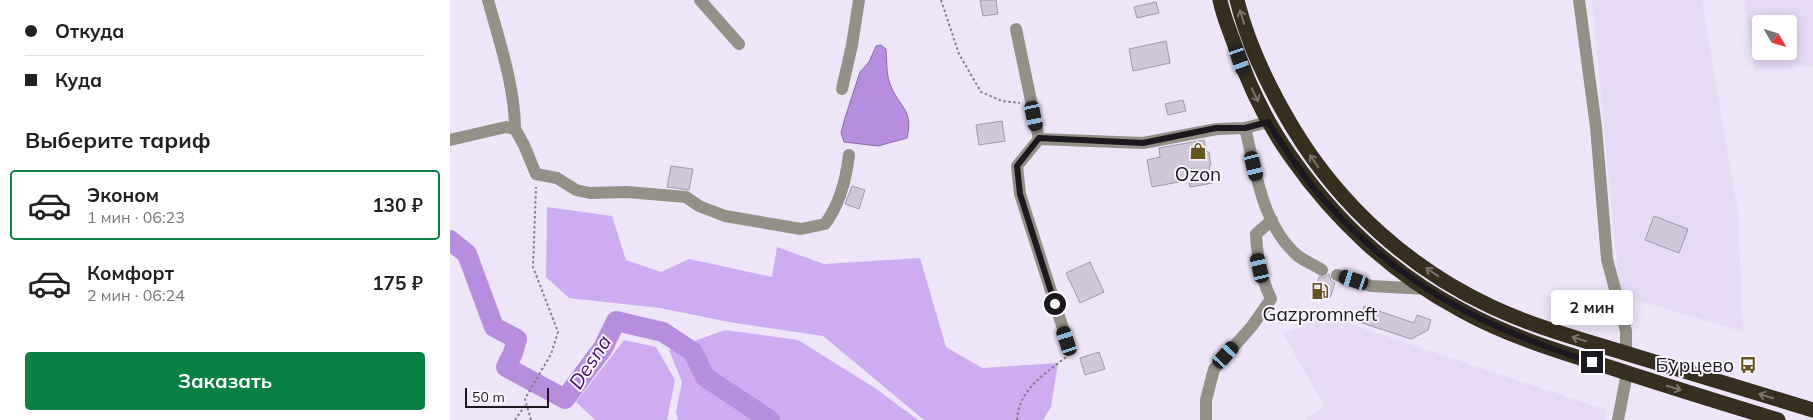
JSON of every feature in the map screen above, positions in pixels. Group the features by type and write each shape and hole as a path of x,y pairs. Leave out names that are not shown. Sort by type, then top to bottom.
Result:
{"highway":[{"path":"1220,0 1222,12 1246,77 1268,122 1304,176 1342,219 1393,265 1460,310 1503,330 1563,353 1778,420"},
{"path":"1237,0 1261,70 1278,103 1316,165 1372,226 1405,254 1451,286 1520,319 1569,336 1813,410"}],"street":[{"path":"488,0 505,66 515,114 515,129 536,174 557,178 576,190 590,193 627,192 686,197 699,206 725,216 801,229 826,224 835,211 846,175 849,156"},
{"path":"700,0 739,44"},
{"path":"842,89 852,45 859,0"},
{"path":"1579,0 1596,127 1607,259 1626,331 1626,353"},
{"path":"1016,29 1039,138"},
{"path":"1039,138 1143,143 1216,128 1245,128 1268,122"},
{"path":"450,140 506,127 515,129"},
{"path":"1245,128 1264,204 1282,239 1298,256 1322,270"},
{"path":"1039,138 1017,166 1020,194 1067,341"},
{"path":"1206,420 1206,400 1214,369 1252,326 1271,299 1263,281 1256,254 1256,234 1272,220"},
{"path":"1337,275 1371,286 1427,289"},
{"path":"1618,420 1627,373"}],"path":[{"path":"941,0 959,54 980,92 1002,101 1023,104 1034,116"},
{"path":"531,420 525,399 551,354 558,332 533,267 536,174"},
{"path":"1017,420 1018,410 1026,391 1066,357 1067,341"},
{"path":"514,420 526,404"}],"shaded area":[{"path":"1592,0 1702,0 1738,212 1743,332 1620,295"},
{"path":"1744,0 1813,0 1813,66 1755,70 1753,60 1798,60 1798,15 1752,15 1752,51"},
{"path":"881,45 886,49 887,71 890,84 909,121 907,138 878,146 844,142 841,133 860,72 869,62 876,46"},
{"path":"547,207 612,216 626,260 661,272 689,259 772,277 777,247 824,264 920,258 946,347 982,368 1058,363 1051,407 1043,420 924,420 823,336 729,322 660,308 569,298 546,277"},
{"path":"1329,317 1607,410 1605,420 1305,420 1324,406 1283,333"},
{"path":"725,330 798,340 875,388 918,420 678,420 676,412 682,382 669,350"},
{"path":"624,340 656,347 675,380 667,420 595,420 576,402"}],"building":[{"path":"980,0 996,0 998,14 983,16"},
{"path":"1156,2 1159,13 1137,18 1134,7"},
{"path":"1166,41 1170,63 1133,71 1129,49"},
{"path":"1183,100 1186,111 1168,115 1165,104"},
{"path":"1002,121 1005,141 979,145 976,125"},
{"path":"1204,140 1207,152 1209,152 1211,165 1209,166 1213,183 1190,187 1189,180 1152,187 1147,160 1160,157 1159,148"},
{"path":"671,166 693,169 689,190 667,187"},
{"path":"852,186 865,190 859,209 845,204"},
{"path":"1654,216 1688,229 1679,253 1645,240"},
{"path":"1090,262 1104,292 1080,303 1066,273"},
{"path":"1329,274 1331,280 1335,283 1330,298 1314,293 1319,277 1325,277"},
{"path":"1364,306 1414,323 1417,315 1431,320 1428,330 1411,339 1359,322"},
{"path":"1099,352 1105,369 1085,375 1080,358"}],"waterway":[{"name":"Desna","path":"450,240 467,254 494,327 517,339 506,367 565,399 603,348 616,321 663,332 693,352 705,377 770,420"}],"place":[{"name":"Ozon","path":"1198,151"},
{"name":"Gazpromneft","path":"1320,291"},
{"name":"Бурцево","path":"1748,365"}],"route":[{"path":"1055,304 1020,194 1017,166 1039,138 1143,143 1216,128 1245,128 1268,122 1304,176 1325,201 1347,224 1399,270 1460,310 1503,330 1592,362"}]}
